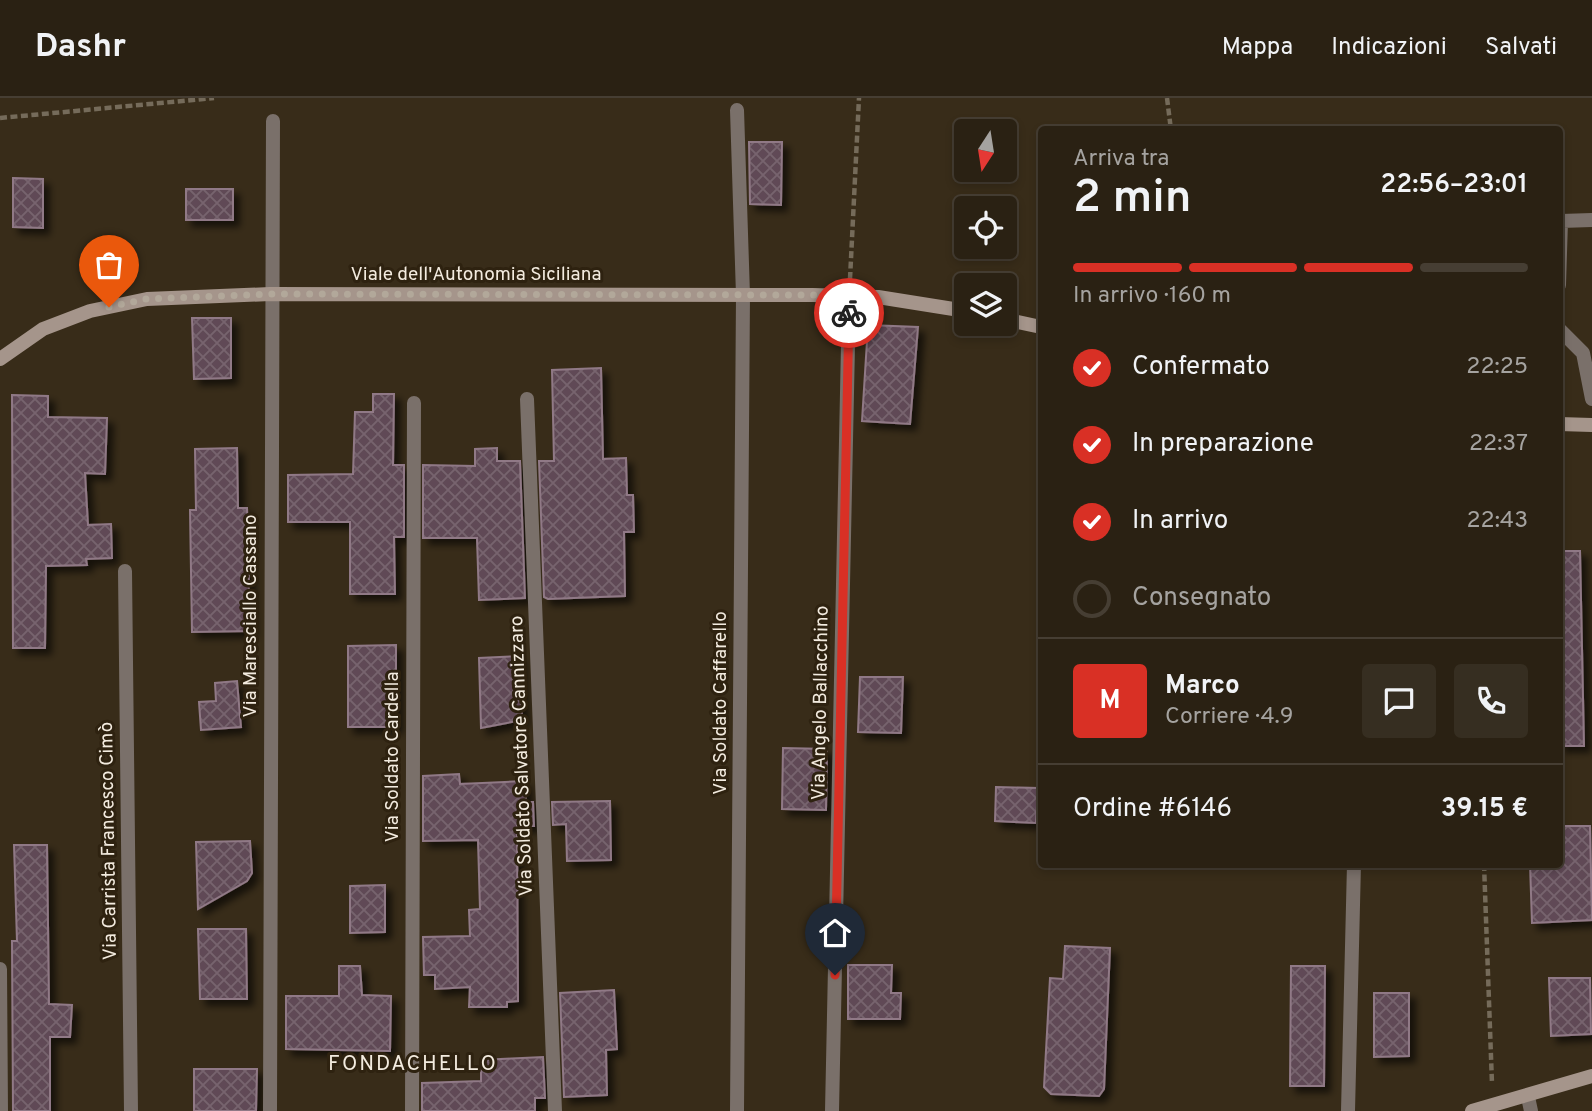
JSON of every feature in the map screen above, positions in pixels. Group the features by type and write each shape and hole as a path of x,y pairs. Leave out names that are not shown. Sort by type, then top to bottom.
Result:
{"street":[{"name":"Via Soldato Caffarello","path":"737,110 743,295 737,1111"},
{"name":"Via Maresciallo Cassano","path":"270,1111 270,294 273,121"},
{"path":"1563,221 1592,220"},
{"name":"Viale dell'Autonomia Siciliana","path":"0,359 43,329 90,311 146,299 270,294 743,295 878,297 954,309"},
{"name":"Via Angelo Ballacchino","path":"832,1111 849,297"},
{"path":"1017,322 1038,326"},
{"path":"1563,333 1583,353 1592,399"},
{"name":"Via Soldato Salvatore Cannizzaro","path":"527,399 555,1111"},
{"name":"Via Soldato Cardella","path":"412,1111 414,403"},
{"path":"1563,425 1592,425"},
{"name":"Via Carrista Francesco Cimò","path":"125,571 131,1111"},
{"path":"1348,1111 1354,868"},
{"path":"0,969 1,1111"},
{"path":"1472,1111 1492,1106 1530,1104 1592,1076"}],"path":[{"path":"0,118 214,98"},
{"path":"849,297 859,98"},
{"path":"1167,98 1170,126"},
{"path":"1485,868 1492,1106"}],"building":[{"path":"749,142 782,142 781,205 750,204"},
{"path":"13,178 43,179 43,228 13,227"},
{"path":"186,189 233,189 233,220 186,220"},
{"path":"192,318 231,318 231,378 194,379"},
{"path":"868,325 918,327 910,424 862,421"},
{"path":"601,368 603,459 626,458 627,495 633,495 634,532 624,532 625,596 548,599 544,597 539,461 554,461 552,370"},
{"path":"373,394 394,394 393,465 404,465 404,537 394,537 395,594 350,594 350,522 288,522 288,475 353,474 355,412 373,412"},
{"path":"12,395 48,396 48,417 107,418 105,474 85,473 88,525 111,524 112,558 86,559 87,565 46,566 45,648 13,648"},
{"path":"237,448 238,508 247,508 250,631 192,632 190,510 196,510 195,449"},
{"path":"497,448 497,461 520,461 525,598 479,600 477,538 423,538 423,465 475,466 475,449"},
{"path":"1563,551 1580,551 1584,746 1563,746"},
{"path":"396,645 396,727 348,727 348,646"},
{"path":"519,656 522,720 481,728 479,658"},
{"path":"860,677 903,677 901,733 858,732"},
{"path":"237,681 241,727 201,730 199,702 216,701 215,683"},
{"path":"783,748 827,749 826,810 782,809"},
{"path":"459,774 460,784 525,781 526,802 533,802 534,826 517,826 518,1001 507,1002 507,1007 469,1007 470,987 435,989 435,975 424,975 423,937 470,936 469,910 480,909 478,840 423,841 423,776"},
{"path":"996,787 1038,788 1036,823 995,821"},
{"path":"610,801 611,860 567,861 566,824 553,825 552,802"},
{"path":"1563,826 1590,826 1592,920 1532,923 1530,868 1563,868"},
{"path":"250,841 252,873 247,881 198,909 196,842"},
{"path":"14,845 47,845 49,1004 72,1005 70,1037 50,1037 50,1111 13,1111 12,941 17,941"},
{"path":"385,885 385,932 350,933 350,886"},
{"path":"198,929 246,929 247,999 200,999"},
{"path":"1065,946 1110,948 1104,1089 1099,1096 1051,1094 1044,1087 1050,978 1063,979"},
{"path":"848,965 892,965 891,993 901,993 900,1019 848,1019"},
{"path":"339,966 360,966 362,995 391,996 390,1051 286,1049 286,996 339,996"},
{"path":"1291,966 1325,966 1324,1086 1290,1086"},
{"path":"1549,978 1590,978 1591,1034 1551,1036"},
{"path":"614,990 617,1049 606,1050 607,1095 564,1097 560,993"},
{"path":"1374,993 1409,993 1409,1056 1374,1057"},
{"path":"543,1057 545,1098 535,1098 535,1111 422,1111 422,1083 481,1081 481,1060"},
{"path":"194,1069 257,1069 256,1111 194,1111"}],"way so far":[{"path":"109,307 146,299 270,294 813,295 849,297 849,313"}],"district":[{"name":"FONDACHELLO","path":"413,1064"}],"route":[{"path":"835,975 849,313"}]}
